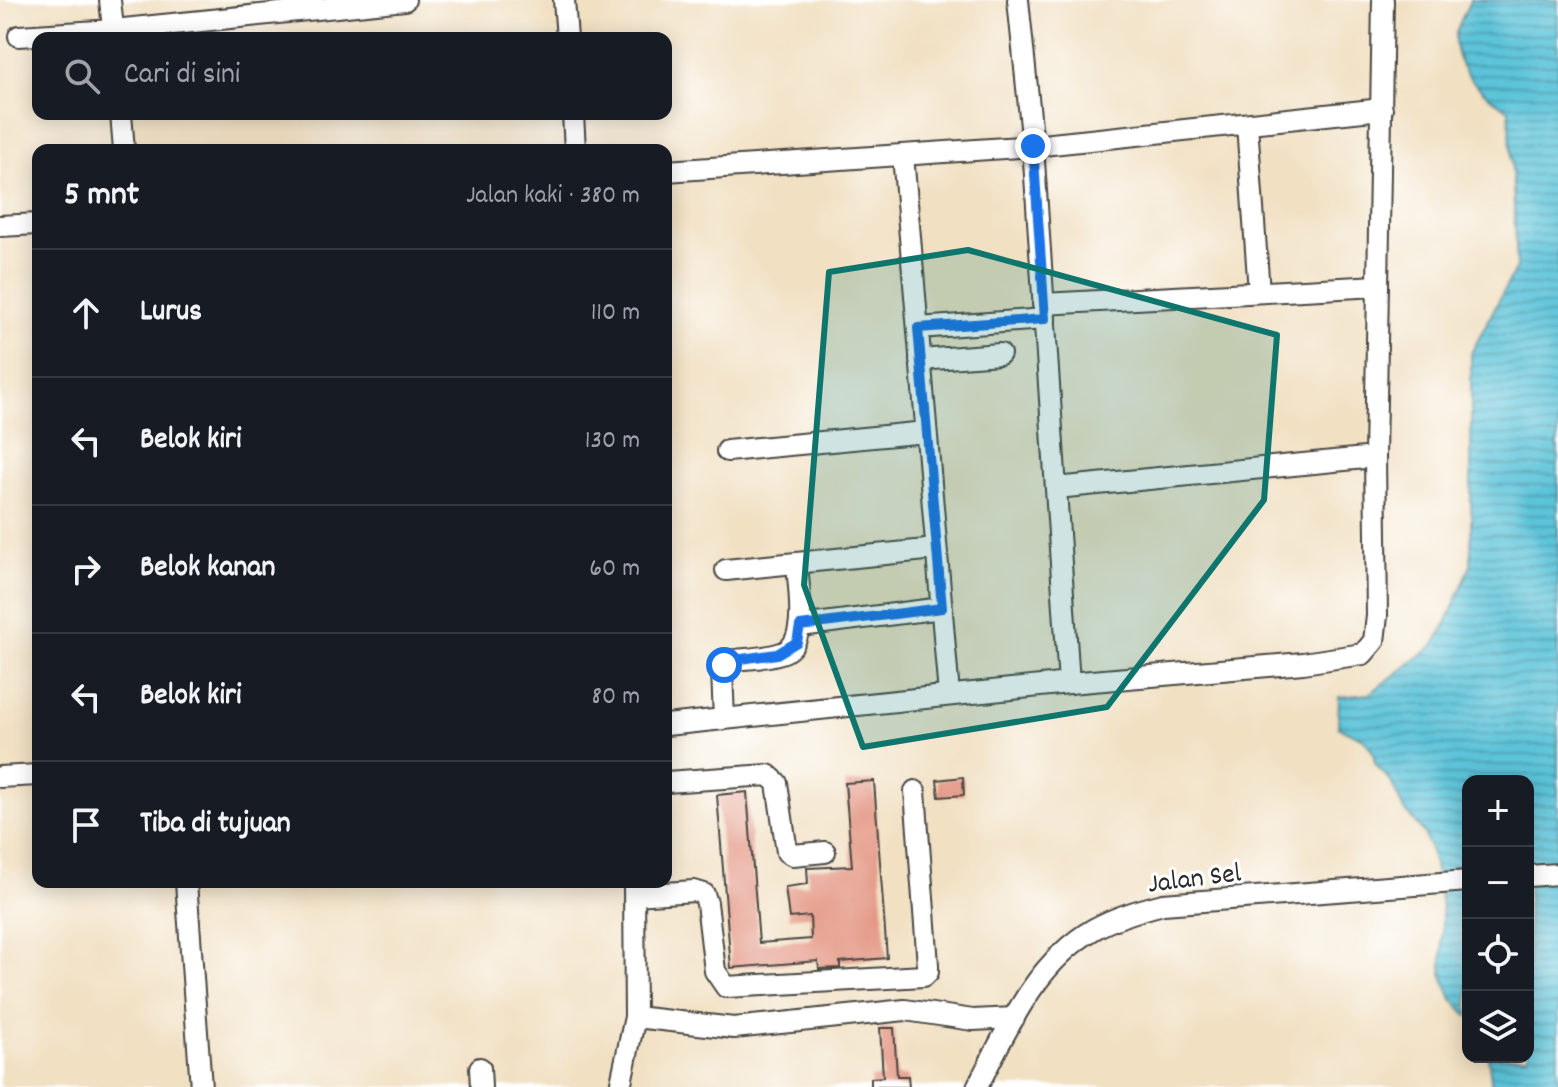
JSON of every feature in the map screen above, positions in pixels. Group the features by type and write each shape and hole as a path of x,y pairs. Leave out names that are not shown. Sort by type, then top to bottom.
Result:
{"street":[{"path":"110,0 114,32"},
{"path":"131,32 405,0"},
{"path":"564,0 567,32"},
{"path":"1018,0 1033,146 1069,683"},
{"path":"672,724 1069,683 1316,662 1363,654 1374,641 1377,616 1375,457 1383,0"},
{"path":"19,36 32,36"},
{"path":"672,171 1033,146 1382,109"},
{"path":"122,120 124,144"},
{"path":"573,120 575,144"},
{"path":"1247,124 1259,292"},
{"path":"903,155 949,695"},
{"path":"0,226 32,224"},
{"path":"918,328 1044,311 1259,292 1378,286"},
{"path":"920,360 1000,354"},
{"path":"727,451 926,432"},
{"path":"1056,488 1375,457"},
{"path":"726,570 936,549"},
{"path":"724,719 722,671 727,661 785,651 797,642 800,626 797,563"},
{"path":"800,626 942,608"},
{"path":"0,777 32,775"},
{"path":"672,782 768,775 777,783 787,852 793,855 825,852"},
{"path":"620,1087 635,1017 634,889 704,894 715,971 726,987 900,978 924,976 928,972 915,791"},
{"path":"1534,876 1558,874"},
{"name":"Jalan Sel","path":"977,1087 1042,973 1092,930 1127,914 1163,904 1462,881"},
{"path":"186,888 201,1087"},
{"path":"900,978 905,1010"},
{"path":"635,1017 734,1028 905,1010 973,1020 1014,1018"},
{"path":"973,1020 996,1052"}],"highlighted area":[{"path":"968,250 1277,335 1264,500 1107,707 863,747 804,585 829,272"}],"water":[{"path":"1470,0 1558,0 1558,1087 1492,1087 1489,1063 1534,1063 1534,775 1462,775 1462,1010 1452,999 1442,974 1442,907 1432,855 1424,833 1403,808 1364,739 1338,727 1339,697 1369,694 1433,646 1471,565 1471,353 1517,266 1509,110 1491,98 1467,74 1457,53 1456,32"}],"building":[{"path":"963,777 964,795 939,797 937,780"},
{"path":"874,781 887,958 840,962 840,968 819,969 818,961 731,968 717,795 747,792 759,943 811,939 810,916 789,918 785,887 808,884 807,868 852,866 845,783"},
{"path":"880,1028 894,1028 897,1076 908,1076 909,1087 871,1087 871,1078 883,1077"}],"route":[{"path":"724,665 727,661 785,651 797,642 800,626 942,608 918,328 1045,319 1033,146"}]}
